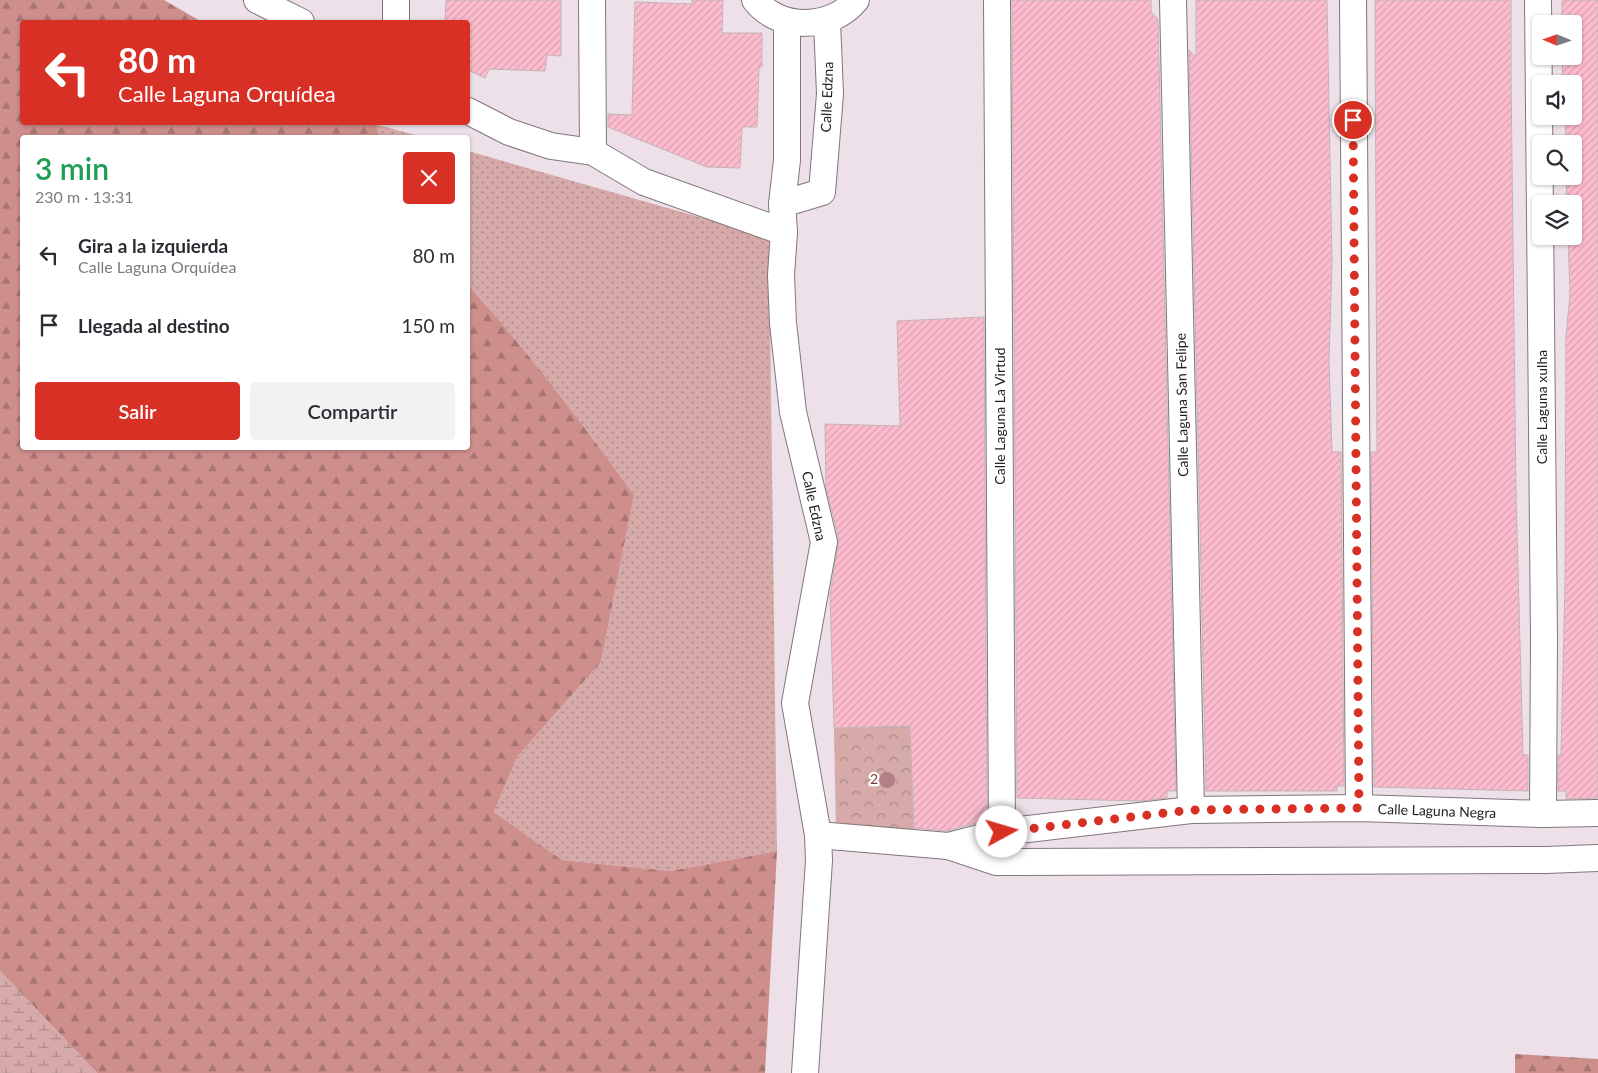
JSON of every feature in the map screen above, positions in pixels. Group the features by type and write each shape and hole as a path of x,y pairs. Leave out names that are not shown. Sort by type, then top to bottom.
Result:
{"street":[{"path":"257,0 297,20"},
{"path":"396,0 396,20"},
{"path":"592,0 593,152"},
{"path":"755,0 761,8 788,22 827,21 850,8 856,0"},
{"name":"Calle Laguna La Virtud","path":"997,0 1002,832"},
{"name":"Calle Laguna San Felipe","path":"1173,0 1191,810"},
{"path":"1353,0 1359,808"},
{"name":"Calle Laguna xulha","path":"1538,0 1544,630 1543,814"},
{"name":"Calle Edzna","path":"782,204 822,192 830,94 827,21"},
{"name":"Calle Edzna","path":"788,22 787,160 782,204 784,232 781,285 783,323 793,412 824,542 795,703 818,835 819,860 805,1073"},
{"path":"470,112 509,132 550,146 593,152 644,182 784,232"},
{"name":"Calle Laguna Negra","path":"948,846 1002,832 1191,810 1359,808 1543,814 1598,813"},
{"name":"Calle Laguna Negra","path":"818,835 948,846 996,862 1546,860 1598,858"}],"green space":[{"path":"0,0 164,0 199,20 20,20 20,125 375,125 379,135 20,135 20,450 470,450 470,287 554,387 634,495 601,662 517,757 494,812 562,860 670,871 777,851 765,1073 97,1073 0,971"},
{"path":"375,125 415,135 379,135"},
{"path":"470,152 769,237 777,851 670,871 562,860 494,812 517,757 601,662 634,495 554,387 470,287"},
{"name":"2","path":"910,726 914,832 836,830 834,728"},
{"path":"0,971 97,1073 0,1073"},
{"path":"1515,1054 1598,1059 1598,1073 1515,1073"}],"building":[{"path":"446,0 561,0 561,56 547,55 545,71 489,69 485,78 470,71 470,20 445,20"},
{"path":"692,0 723,0 722,33 762,33 762,67 759,67 757,127 742,127 740,168 707,167 608,127 608,114 632,115 635,2 692,4"},
{"path":"1012,0 1151,0 1151,12 1158,19 1176,791 1167,791 1167,798 1142,801 1017,798"},
{"path":"1196,0 1327,0 1332,262 1329,361 1332,452 1341,452 1344,786 1337,786 1337,791 1206,791 1189,50 1196,57"},
{"path":"1375,0 1511,0 1516,494 1523,755 1528,755 1528,791 1374,787 1371,452 1377,452"},
{"path":"1562,0 1598,0 1598,798 1566,799 1566,791 1558,791 1558,755 1561,755 1565,584 1566,336 1570,294 1568,245 1582,245 1582,195 1567,195 1566,185 1582,185 1582,135 1566,135 1565,125 1582,125 1582,75 1563,75 1562,65 1582,65 1582,15 1562,15"},
{"path":"984,317 987,820 947,831 914,828 910,726 834,728 830,595 839,539 826,487 825,424 900,426 897,321"}],"route":[{"path":"1002,832 1191,810 1359,808 1353,120"}]}
